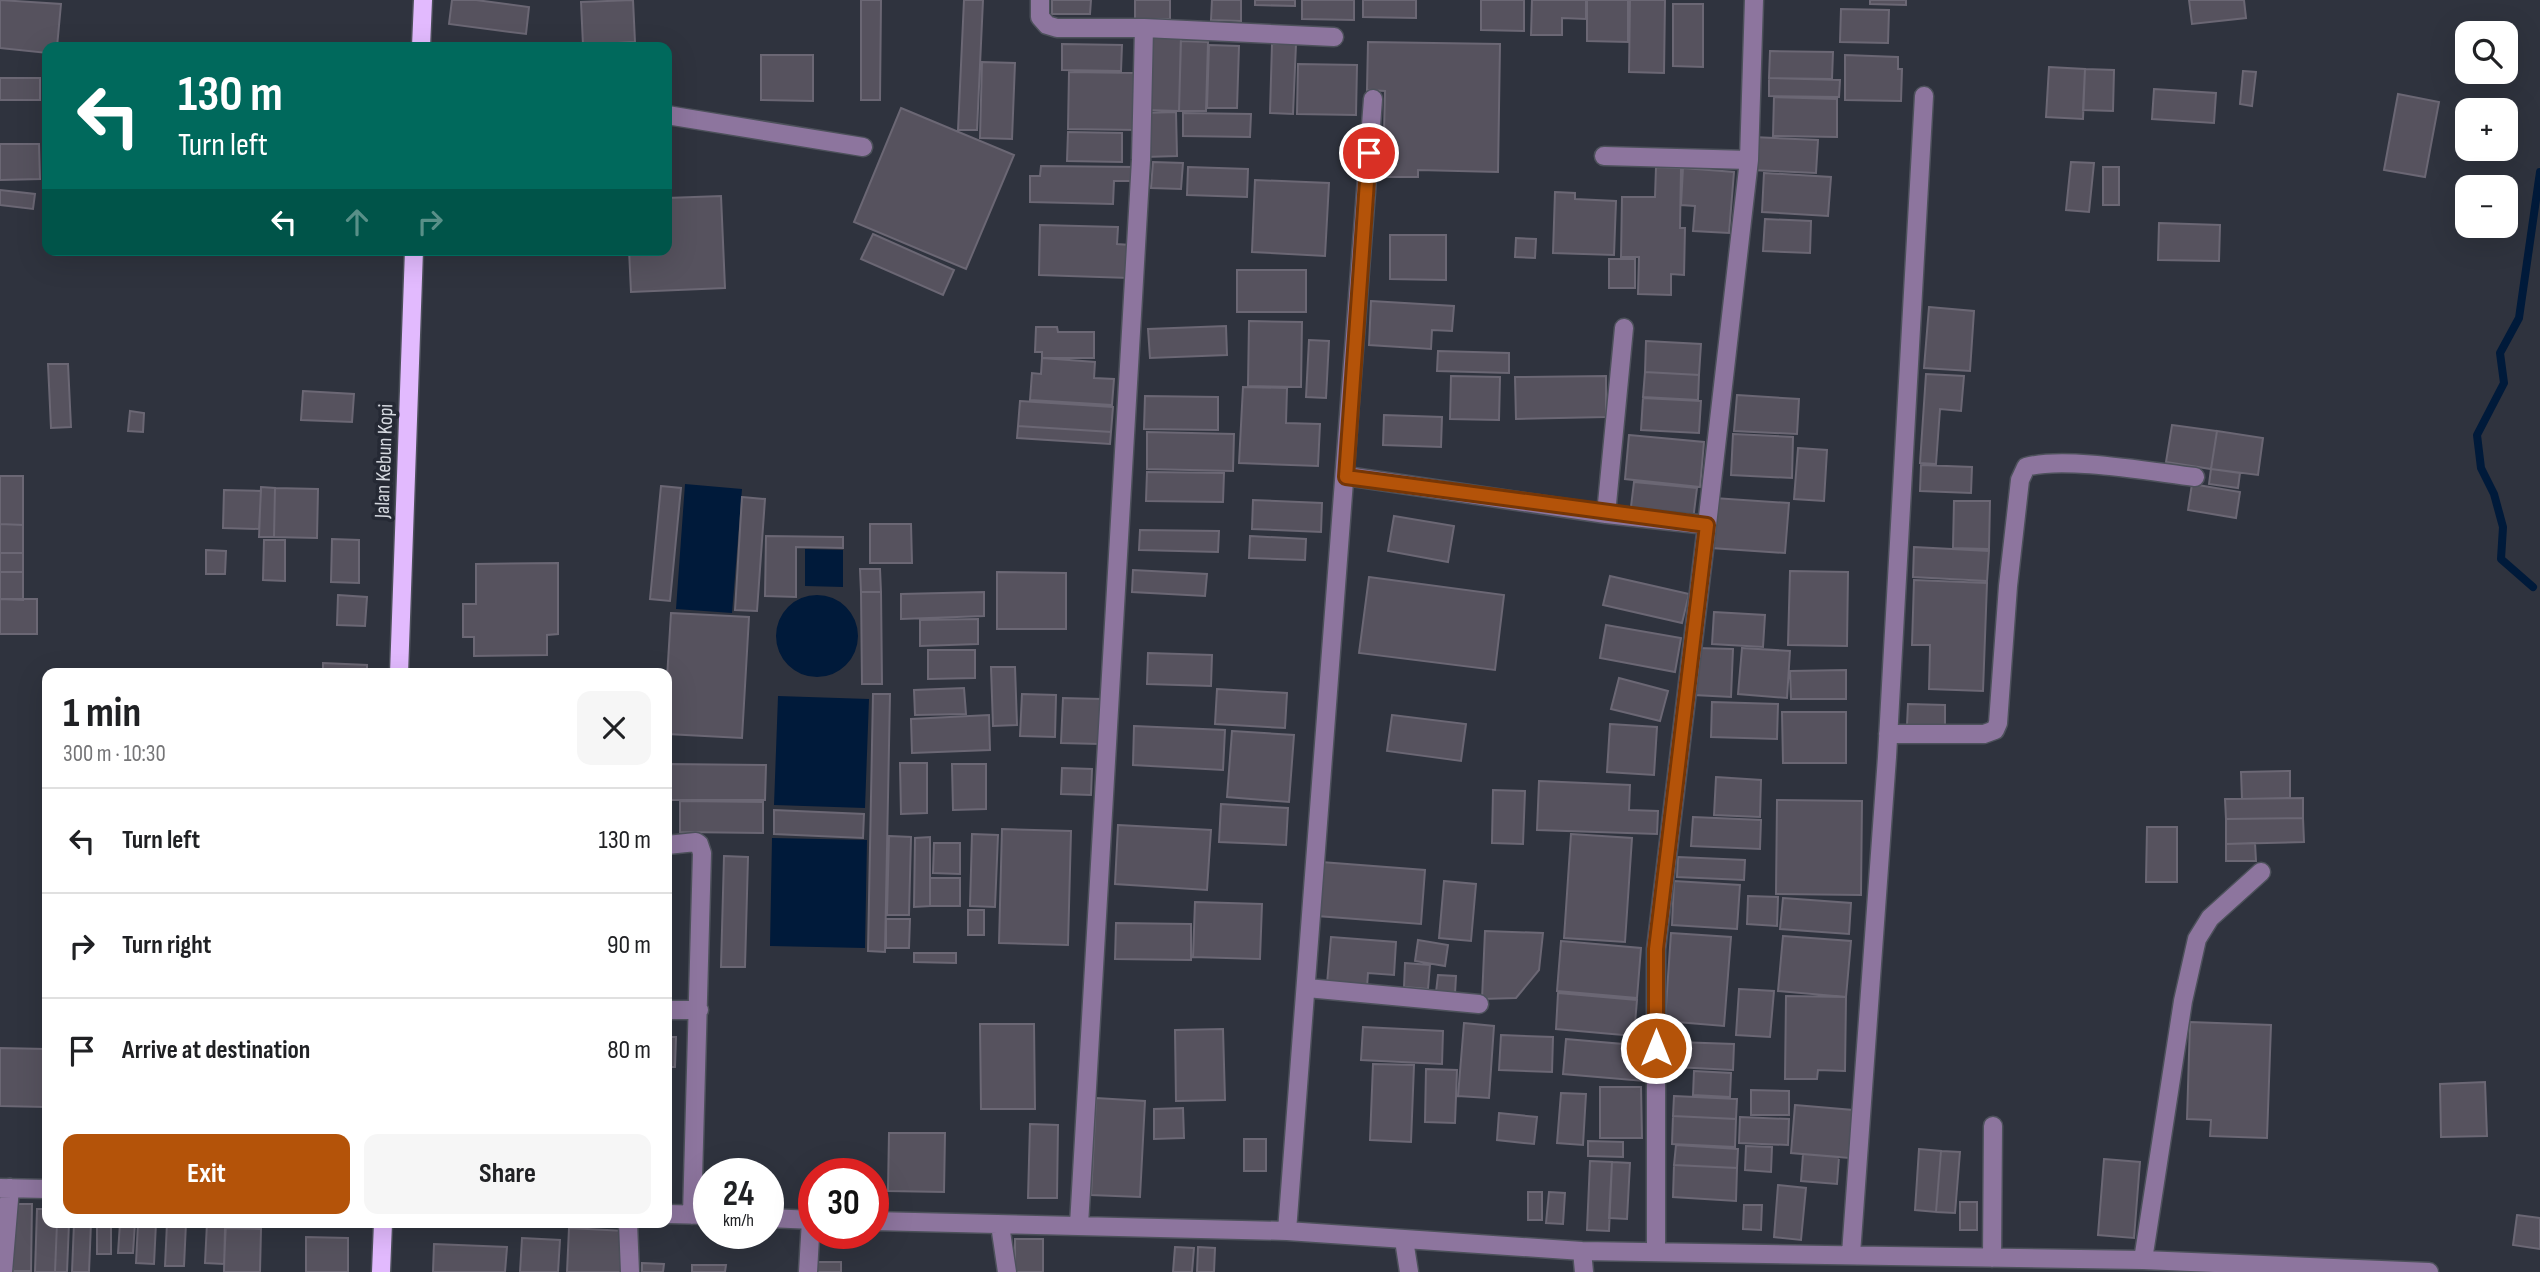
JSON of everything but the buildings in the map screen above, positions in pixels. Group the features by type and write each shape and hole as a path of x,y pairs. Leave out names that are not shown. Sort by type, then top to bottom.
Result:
{"main road":[{"path":"421,42 423,0"},
{"name":"Jalan Kebun Kopi","path":"399,668 414,256"},
{"path":"381,1272 383,1228"}],"street":[{"path":"1040,0 1040,17 1057,28 1144,27 1334,37"},
{"path":"1656,1251 1656,949 1749,160 1754,0"},
{"path":"1079,1225 1140,174 1144,27"},
{"path":"1852,1254 1888,734 1924,96"},
{"path":"1287,1231 1373,99"},
{"path":"672,116 863,147"},
{"path":"1604,156 1749,160"},
{"path":"1606,513 1624,328"},
{"path":"1888,734 1984,733 1995,730 1998,723 2008,586 2020,480 2026,467 2038,463 2086,465 2195,477"},
{"path":"1346,477 1707,525"},
{"path":"672,844 696,842 701,848 700,1158"},
{"path":"2143,1260 2183,1001 2197,939 2210,918 2261,872"},
{"path":"1307,988 1479,1004"},
{"path":"672,1010 699,1010"},
{"path":"1992,1258 1993,1126"},
{"path":"3,1272 5,1188 42,1189"},
{"path":"672,1214 693,1215"},
{"path":"889,1222 1287,1231 1582,1251 2143,1260 2429,1272"},
{"path":"999,1225 1007,1272"},
{"path":"628,1228 630,1272"},
{"path":"1404,1240 1409,1272"},
{"path":"808,1272 810,1249"},
{"path":"1582,1251 1584,1272"}],"water":[{"path":"685,484 742,489 732,613 676,609"},
{"path":"805,549 843,550 843,587 805,586"},
{"path":"817,595 833,598 846,607 855,620 858,636 855,652 846,665 833,674 817,677 801,674 788,665 779,652 776,636 779,620 788,607 801,598"},
{"path":"778,696 869,699 865,808 774,805"},
{"path":"772,838 867,840 865,948 770,946"}],"waterway":[{"path":"2533,587 2501,559 2503,527 2494,494 2481,468 2477,435 2504,383 2500,353 2519,318 2540,172"}],"route":[{"path":"1369,153 1346,477 1707,525 1656,949 1656,1048"}]}
